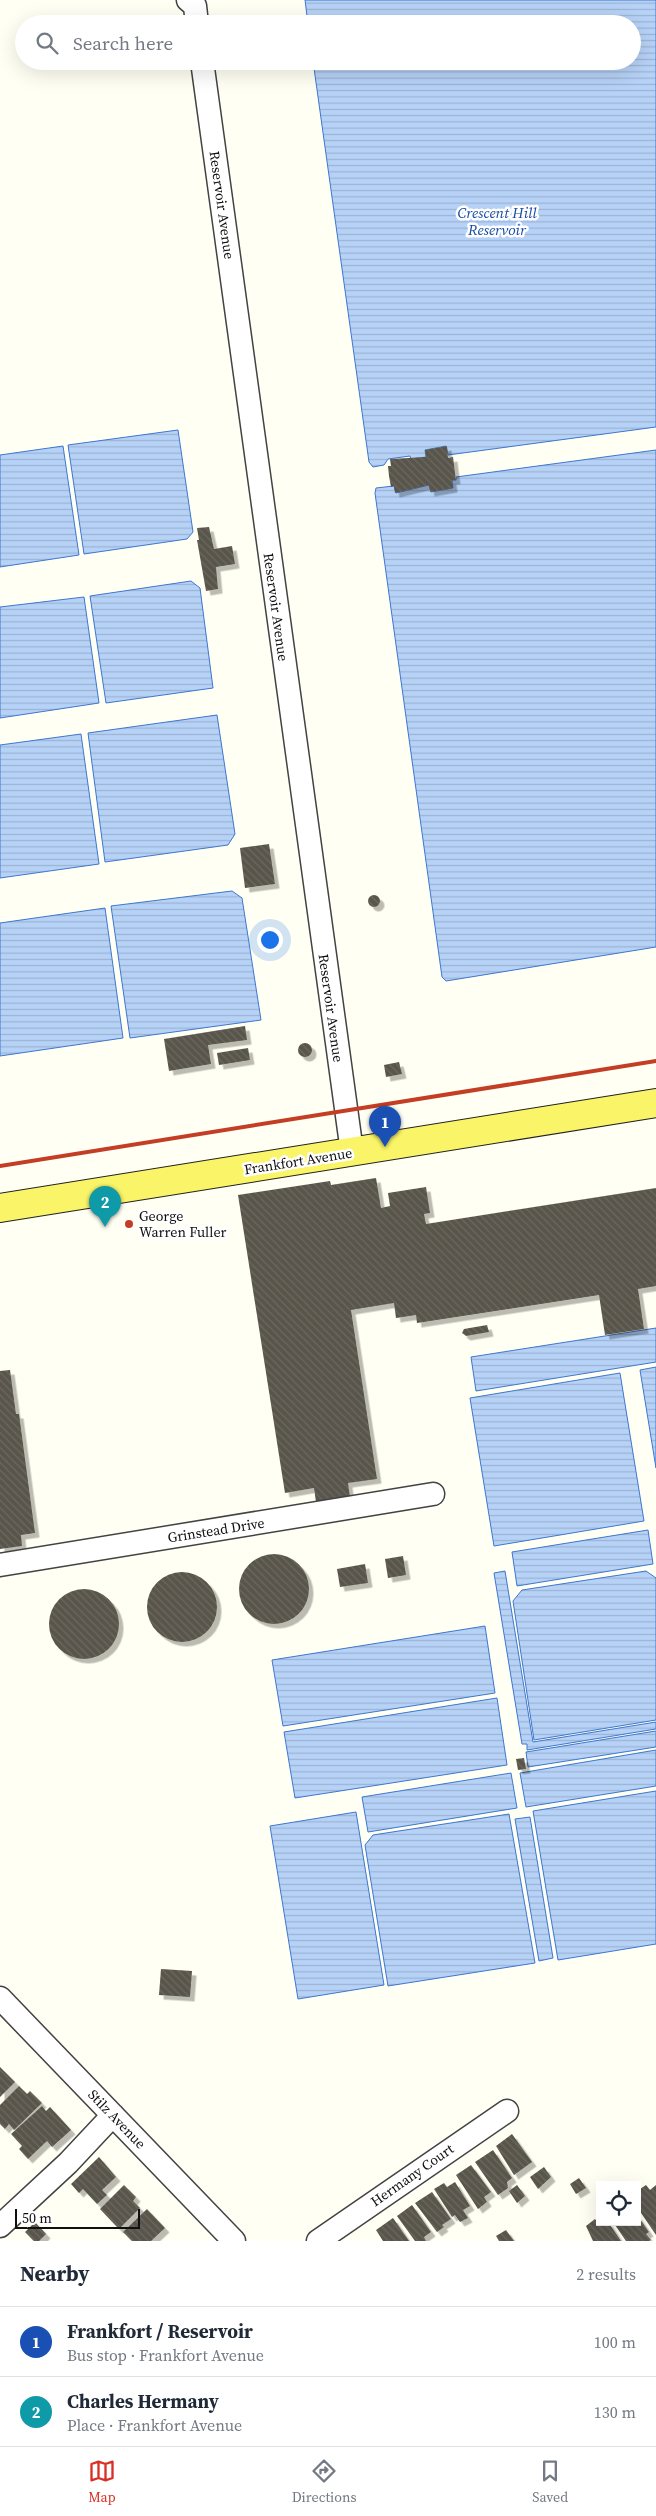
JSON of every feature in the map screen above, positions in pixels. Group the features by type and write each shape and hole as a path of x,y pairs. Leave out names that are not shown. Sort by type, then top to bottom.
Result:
{"main road":[{"name":"Frankfort Avenue","path":"0,1208 654,1106"}],"street":[{"path":"188,0 195,6 196,15"},
{"name":"Reservoir Avenue","path":"203,70 352,1152"},
{"name":"Grinstead Drive","path":"0,1565 433,1494"},
{"name":"Stilz Avenue","path":"0,1998 234,2241"},
{"name":"Hermany Court","path":"318,2241 506,2111"},
{"path":"0,2226 68,2163 113,2115"}],"water":[{"name":"Crescent Hill Reservoir","path":"305,0 656,0 656,427 448,455 446,446 425,450 426,457 411,459 410,456 388,459 384,465 373,467 369,462 314,70 641,70 641,15 307,15"},
{"path":"178,430 193,532 187,539 84,554 68,445"},
{"path":"63,446 79,555 0,567 0,455"},
{"path":"656,450 656,947 446,981 442,977 375,493 376,488 394,486 396,493 429,485 431,492 453,488 452,480 456,480 456,477"},
{"path":"191,581 200,588 213,688 106,703 90,596"},
{"path":"84,597 99,703 0,718 0,607"},
{"path":"217,715 235,834 228,845 105,862 88,733"},
{"path":"81,734 99,864 0,878 0,745"},
{"path":"232,891 242,898 261,1020 130,1038 111,906"},
{"path":"105,908 123,1038 0,1056 0,923"},
{"path":"656,1328 656,1362 476,1391 471,1357"},
{"path":"656,1367 656,1468 640,1370"},
{"path":"620,1373 644,1521 494,1546 470,1398"},
{"path":"648,1530 653,1564 517,1586 512,1552"},
{"path":"505,1571 533,1742 656,1722 656,1729 527,1750 527,1744 522,1744 494,1573"},
{"path":"646,1571 656,1578 656,1720 534,1740 513,1601 522,1590"},
{"path":"485,1626 495,1693 283,1726 272,1660"},
{"path":"497,1698 507,1765 295,1798 284,1732"},
{"path":"656,1731 656,1747 528,1767 526,1752"},
{"path":"656,1750 656,1786 526,1807 520,1773"},
{"path":"511,1773 517,1808 368,1832 362,1797"},
{"path":"656,1791 656,1944 558,1960 533,1811"},
{"path":"356,1812 384,1985 298,1999 270,1826"},
{"path":"509,1814 535,1963 388,1986 365,1845 373,1835"},
{"path":"530,1817 553,1958 539,1961 515,1819"}],"building":[{"path":"447,446 448,458 453,457 456,480 452,480 453,488 430,492 429,485 395,493 394,486 391,487 389,476 388,466 391,466 390,459 426,457 425,450"},
{"path":"209,527 214,549 232,546 235,564 216,567 218,589 206,591 197,540 199,540 197,528"},
{"path":"269,844 275,884 245,888 240,848"},
{"path":"372,895 376,895 380,901 376,907 372,907 368,903 368,899"},
{"path":"245,1026 247,1040 208,1045 211,1064 169,1071 164,1039"},
{"path":"302,1043 308,1043 312,1050 308,1057 302,1057 298,1053 298,1047"},
{"path":"248,1048 250,1060 219,1065 217,1053"},
{"path":"399,1062 402,1074 386,1077 384,1065"},
{"path":"376,1178 381,1208 390,1206 388,1193 426,1187 430,1213 424,1214 426,1224 656,1188 656,1286 638,1289 644,1329 605,1335 599,1295 417,1323 416,1315 396,1318 394,1303 351,1310 377,1479 348,1483 350,1497 316,1502 314,1488 285,1493 238,1195 330,1181 331,1185"},
{"path":"487,1325 489,1332 466,1336 462,1333 464,1329"},
{"path":"10,1370 16,1414 19,1414 35,1533 21,1535 22,1546 0,1549 0,1371"},
{"path":"274,1554 287,1557 299,1564 306,1576 309,1589 306,1602 299,1614 287,1621 274,1624 261,1621 249,1614 242,1602 239,1589 242,1576 249,1564 261,1557"},
{"path":"403,1556 406,1575 388,1578 385,1559"},
{"path":"365,1564 368,1583 340,1587 337,1569"},
{"path":"182,1572 195,1575 207,1582 214,1594 217,1607 214,1620 207,1632 195,1639 182,1642 169,1639 157,1632 150,1620 147,1607 150,1594 157,1582 169,1575"},
{"path":"84,1589 97,1592 109,1599 116,1611 119,1624 116,1637 109,1649 97,1656 84,1659 71,1656 59,1649 52,1637 49,1624 52,1611 59,1599 71,1592"},
{"path":"524,1758 526,1769 518,1770 516,1759"},
{"path":"161,1969 192,1971 190,1997 159,1995"},
{"path":"0,2067 15,2082 0,2097"},
{"path":"19,2086 27,2094 30,2091 42,2103 14,2130 9,2124 5,2129 0,2124 0,2105"},
{"path":"42,2106 46,2111 50,2107 71,2130 52,2147 47,2141 28,2159 19,2149 22,2146 11,2134"},
{"path":"512,2134 532,2162 514,2175 496,2146"},
{"path":"493,2150 512,2178 507,2182 508,2188 498,2195 475,2162"},
{"path":"99,2157 116,2177 102,2190 107,2195 97,2204 83,2189 79,2193 71,2184"},
{"path":"471,2165 491,2192 484,2197 487,2202 478,2209 456,2175"},
{"path":"544,2167 551,2177 538,2189 530,2177"},
{"path":"579,2178 586,2188 576,2194 570,2184"},
{"path":"455,2182 470,2206 463,2210 468,2218 460,2222 455,2215 452,2217 434,2189 444,2183 447,2187"},
{"path":"124,2185 136,2197 133,2201 140,2208 119,2229 100,2209"},
{"path":"517,2185 525,2196 517,2203 509,2191"},
{"path":"646,2185 650,2190 656,2185 656,2235 641,2213 641,2188"},
{"path":"432,2192 451,2219 442,2225 444,2227 437,2232 415,2203"},
{"path":"412,2205 431,2232 424,2237 426,2241 415,2241 397,2216"},
{"path":"147,2209 165,2228 151,2241 132,2241 123,2232"},
{"path":"393,2218 409,2241 383,2241 376,2230"},
{"path":"595,2219 596,2226 611,2226 621,2241 593,2241 586,2226"},
{"path":"641,2221 649,2232 646,2234 651,2240 626,2241 616,2226 641,2226"},
{"path":"35,2222 46,2234 39,2241 34,2241 25,2232"},
{"path":"506,2230 514,2241 499,2241 496,2236"}],"railway":[{"path":"0,1166 656,1061"}],"place":[{"name":"Frankfort / Reservoir","path":"385,1147"},
{"name":"George Warren Fuller","path":"129,1224"},
{"name":"Charles Hermany","path":"105,1227"}]}
